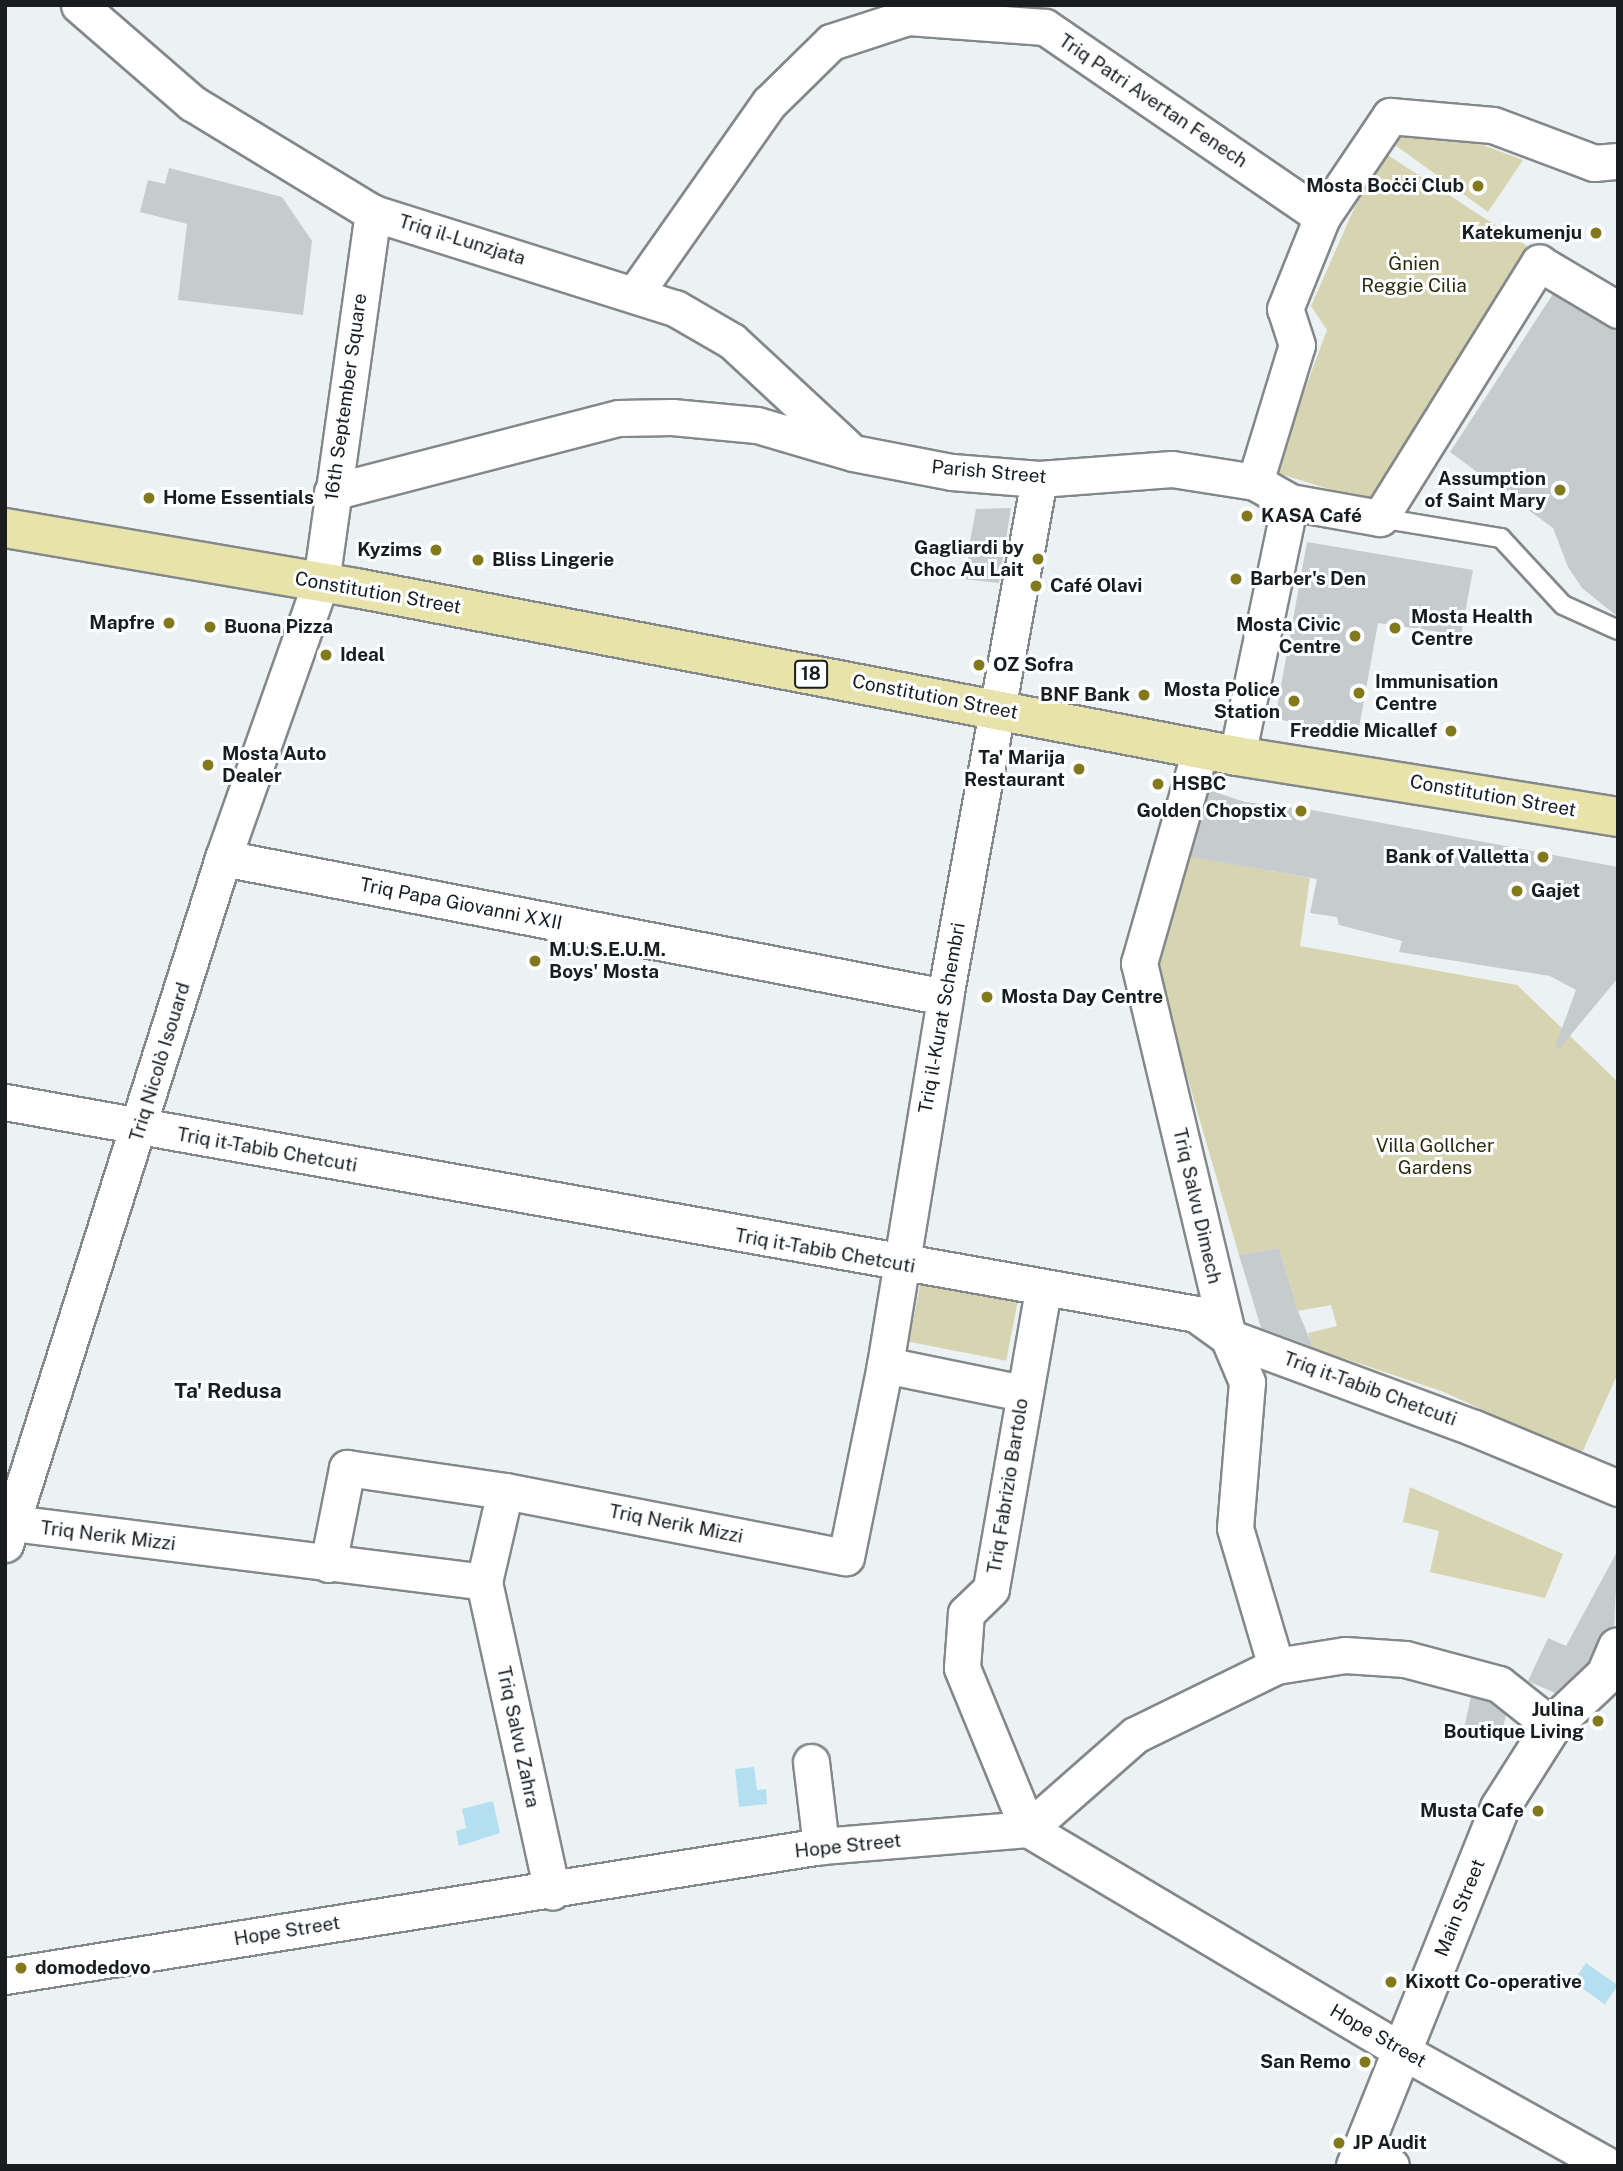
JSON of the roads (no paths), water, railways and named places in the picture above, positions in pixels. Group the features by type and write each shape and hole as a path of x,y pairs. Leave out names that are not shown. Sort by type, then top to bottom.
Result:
{"main road":[{"name":"Constitution Street","path":"5,528 321,582 1237,756 1618,817"},
{"name":"Main Street","path":"1371,2158 1402,2051 1500,1808 1552,1726 1614,1665"}],"street":[{"name":"Triq il-Lunzjata","path":"79,5 192,103 373,213 636,292 674,308 732,341 853,453"},
{"name":"Triq Patri Avertan Fenech","path":"636,292 768,103 831,42 908,17 1045,27 1322,217"},
{"path":"1255,482 1297,345 1285,309 1322,217 1390,116 1493,125 1594,163 1618,161"},
{"name":"16th September Square","path":"321,582 373,213"},
{"path":"1380,519 1539,263 1618,310"},
{"name":"Parish Street","path":"332,492 619,418 672,416 757,425 853,453 951,472 1039,479 1172,469 1255,482 1290,502 1380,519"},
{"name":"Triq il-Kurat Schembri","path":"846,1558 885,1365 945,997 1039,479"},
{"path":"1237,756 1290,502"},
{"name":"Triq Nicolò Isouard","path":"9,1534 141,1127 223,858 321,582"},
{"name":"Triq Salvu Dimech","path":"1200,747 1139,962 1228,1337 1247,1381 1236,1528 1276,1666"},
{"name":"Triq Papa Giovanni XXII","path":"223,858 945,997"},
{"name":"Triq it-Tabib Chetcuti","path":"5,1102 901,1265 1196,1314 1228,1337 1474,1428 1618,1488"},
{"name":"Triq Fabrizio Bartolo","path":"1028,1829 962,1668 966,1614 991,1589 1043,1290"},
{"path":"885,1365 1023,1393"},
{"name":"Triq Nerik Mizzi","path":"328,1564 347,1468 505,1491 846,1558"},
{"path":"484,1582 505,1491"},
{"name":"Triq Nerik Mizzi","path":"9,1534 328,1564 484,1582"},
{"name":"Triq Salvu Zahra","path":"484,1582 552,1892"},
{"path":"1028,1829 1135,1735 1276,1666 1345,1656 1405,1659 1499,1684 1552,1726"},
{"path":"811,1762 821,1846"},
{"name":"Hope Street","path":"5,1976 552,1892 821,1846 1028,1829 1402,2051 1609,2166"}],"lane":[{"name":"Parish Street","path":"1380,519 1500,538 1563,605 1618,631"}],"water":[{"path":"754,1767 757,1790 766,1789 767,1804 739,1807 735,1769"},
{"path":"493,1801 500,1833 459,1846 456,1831 466,1828 462,1809"},
{"path":"1586,1963 1618,1985 1605,2004 1573,1982"}],"place":[{"name":"Mosta Boċċi Club","path":"1478,186"},
{"name":"Katekumenju","path":"1596,233"},
{"name":"Assumption of Saint Mary","path":"1560,490"},
{"name":"Home Essentials","path":"149,498"},
{"name":"KASA Café","path":"1247,516"},
{"name":"Kyzims","path":"436,550"},
{"name":"Gagliardi by Choc Au Lait","path":"1038,559"},
{"name":"Bliss Lingerie","path":"478,560"},
{"name":"Barber's Den","path":"1236,579"},
{"name":"Café Olavi","path":"1036,586"},
{"name":"Mapfre","path":"169,623"},
{"name":"Buona Pizza","path":"210,627"},
{"name":"Mosta Health Centre","path":"1395,628"},
{"name":"Mosta Civic Centre","path":"1355,636"},
{"name":"Ideal","path":"326,655"},
{"name":"OZ Sofra","path":"979,665"},
{"name":"Immunisation Centre","path":"1359,693"},
{"name":"BNF Bank","path":"1144,695"},
{"name":"Mosta Police Station","path":"1294,701"},
{"name":"Freddie Micallef","path":"1451,731"},
{"name":"Mosta Auto Dealer","path":"208,765"},
{"name":"Ta' Marija Restaurant","path":"1079,769"},
{"name":"HSBC","path":"1158,784"},
{"name":"Golden Chopstix","path":"1301,811"},
{"name":"Bank of Valletta","path":"1543,857"},
{"name":"Gajet","path":"1517,891"},
{"name":"M.U.S.E.U.M. Boys' Mosta","path":"535,961"},
{"name":"Mosta Day Centre","path":"987,997"},
{"name":"Julina Boutique Living","path":"1598,1721"},
{"name":"Musta Cafe","path":"1538,1811"},
{"name":"domodedovo","path":"21,1968"},
{"name":"Kixott Co-operative","path":"1391,1982"},
{"name":"San Remo","path":"1365,2062"},
{"name":"JP Audit","path":"1339,2143"}],"district":[{"name":"Ta' Redusa","path":"228,1391"}],"park label":[{"name":"Ġnien Reggie Cilia","path":"1414,275"},
{"name":"Villa Gollcher Gardens","path":"1435,1157"}]}
